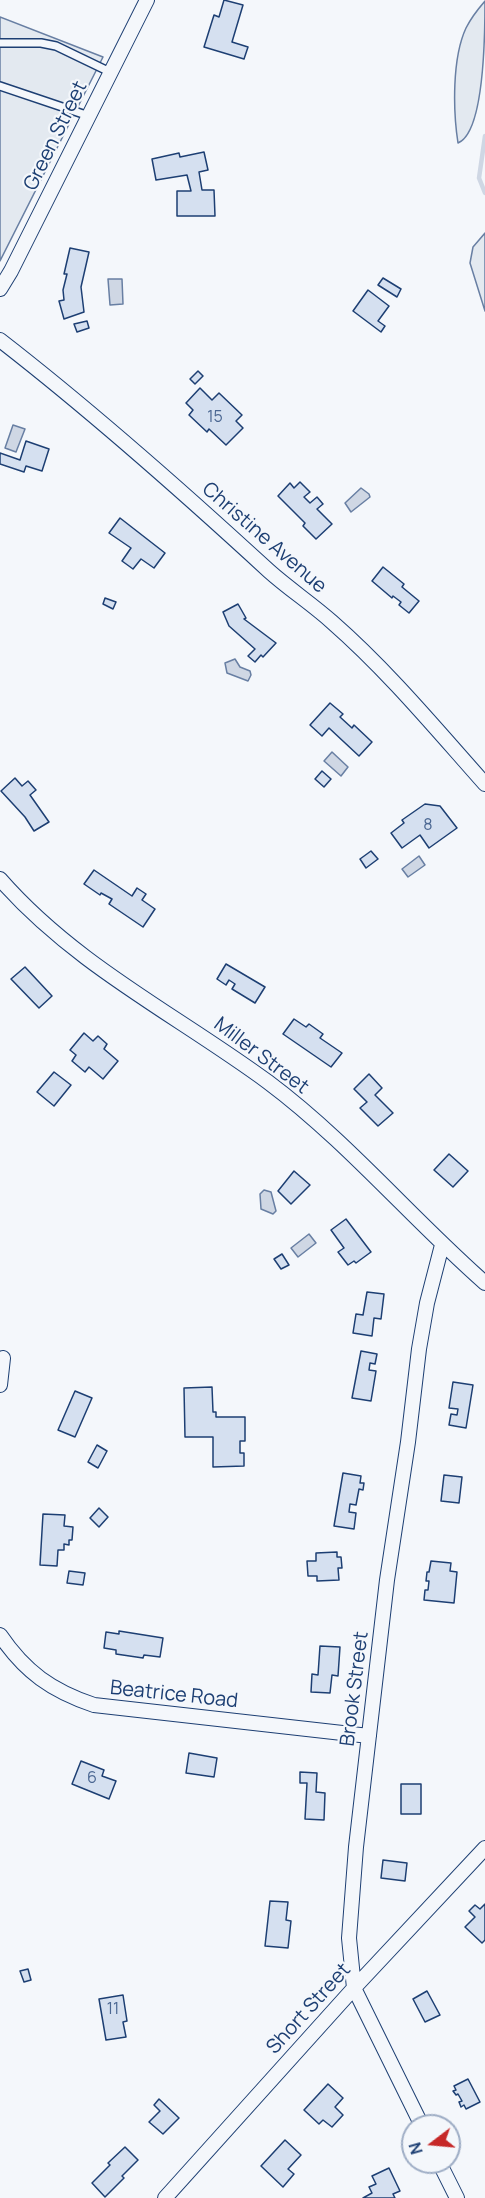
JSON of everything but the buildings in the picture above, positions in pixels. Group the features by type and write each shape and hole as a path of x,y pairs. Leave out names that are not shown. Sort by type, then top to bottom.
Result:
{"street":[{"name":"Green Street","path":"0,289 11,272 147,0"},
{"name":"Christine Avenue","path":"0,340 51,380 199,507 276,578 332,622 395,682 485,784"},
{"name":"Miller Street","path":"0,879 35,915 85,959 269,1083 342,1146 442,1245 485,1283"},
{"name":"Brook Street","path":"416,2114 354,1988 349,1938 356,1847 387,1580 408,1442 419,1349 427,1302 442,1245"},
{"path":"0,1385 3,1358"},
{"name":"Beatrice Road","path":"0,1635 23,1664 48,1685 63,1694 94,1705 369,1736"},
{"name":"Short Street","path":"165,2198 354,1988 485,1848"},
{"path":"445,2174 457,2198"}],"lane":[{"path":"0,43 41,43 56,46 110,72"},
{"path":"0,86 89,116"}],"shaded area":[{"path":"485,1 484,56 478,101 474,120 467,135 458,143 455,100 458,54 466,28"},
{"path":"0,17 103,57 0,261"},
{"path":"485,233 485,311 470,263 473,247"},
{"path":"108,279 122,279 123,304 110,305"},
{"path":"13,425 25,429 16,452 5,448"},
{"path":"361,488 370,497 351,512 345,503"},
{"path":"235,659 240,667 250,671 248,681 227,673 225,663"},
{"path":"332,752 348,767 341,776 324,761"},
{"path":"419,856 425,865 408,877 402,869"},
{"path":"264,1190 271,1192 276,1211 273,1214 261,1209 260,1194"},
{"path":"309,1234 316,1243 298,1257 291,1248"}],"waterway":[{"path":"485,136 479,178 485,193"}]}
